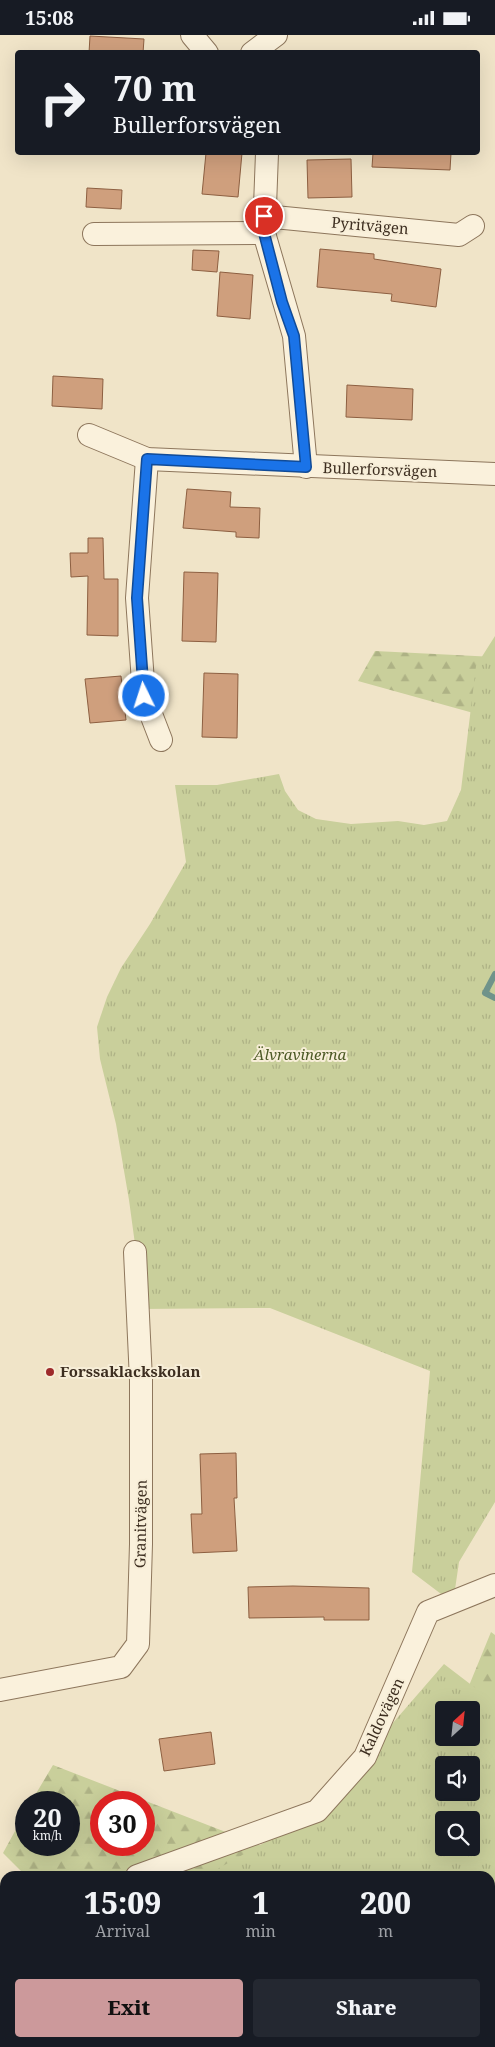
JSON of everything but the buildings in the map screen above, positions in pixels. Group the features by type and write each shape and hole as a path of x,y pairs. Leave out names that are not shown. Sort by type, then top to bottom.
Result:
{"street":[{"path":"192,35 204,50"},
{"path":"256,50 276,35"},
{"path":"266,155 264,225 282,302 294,336 306,467"},
{"name":"Pyritvägen","path":"94,233 264,225 459,235 473,226"},
{"name":"Bullerforsvägen","path":"89,435 147,459 495,474"},
{"path":"147,459 137,598 144,696 161,740"},
{"name":"Granitvägen","path":"0,1690 121,1667 138,1644 141,1545 141,1380 135,1252"},
{"name":"Kaldovägen","path":"151,1871 317,1811 364,1757 428,1612 495,1585"}],"green space":[{"name":"Älvravinerna","path":"495,636 495,1502 459,1562 453,1603 412,1572 430,1371 270,1308 140,1309 137,1259 129,1200 116,1124 100,1059 97,1027 107,997 121,968 150,924 186,862 175,785 217,785 279,774 285,791 298,810 316,819 351,824 398,821 424,825 447,821 461,790 476,666"},
{"path":"375,651 495,657 495,719 358,681"},
{"path":"491,1632 495,1635 495,1871 21,1871 3,1853 15,1831 15,1856 80,1856 80,1791 38,1791 53,1765 120,1791 90,1791 90,1856 155,1856 155,1805 303,1862 439,1746 480,1746 480,1701 463,1701"},
{"path":"444,1664 495,1703 495,1871 214,1871 269,1840 321,1797 372,1747"}],"waterway":[{"path":"495,974 485,993 495,998"}],"place":[{"name":"Forssaklackskolan","path":"50,1372"}],"route":[{"path":"144,696 137,598 147,459 306,467 294,336 282,302 264,233 264,216"}]}
